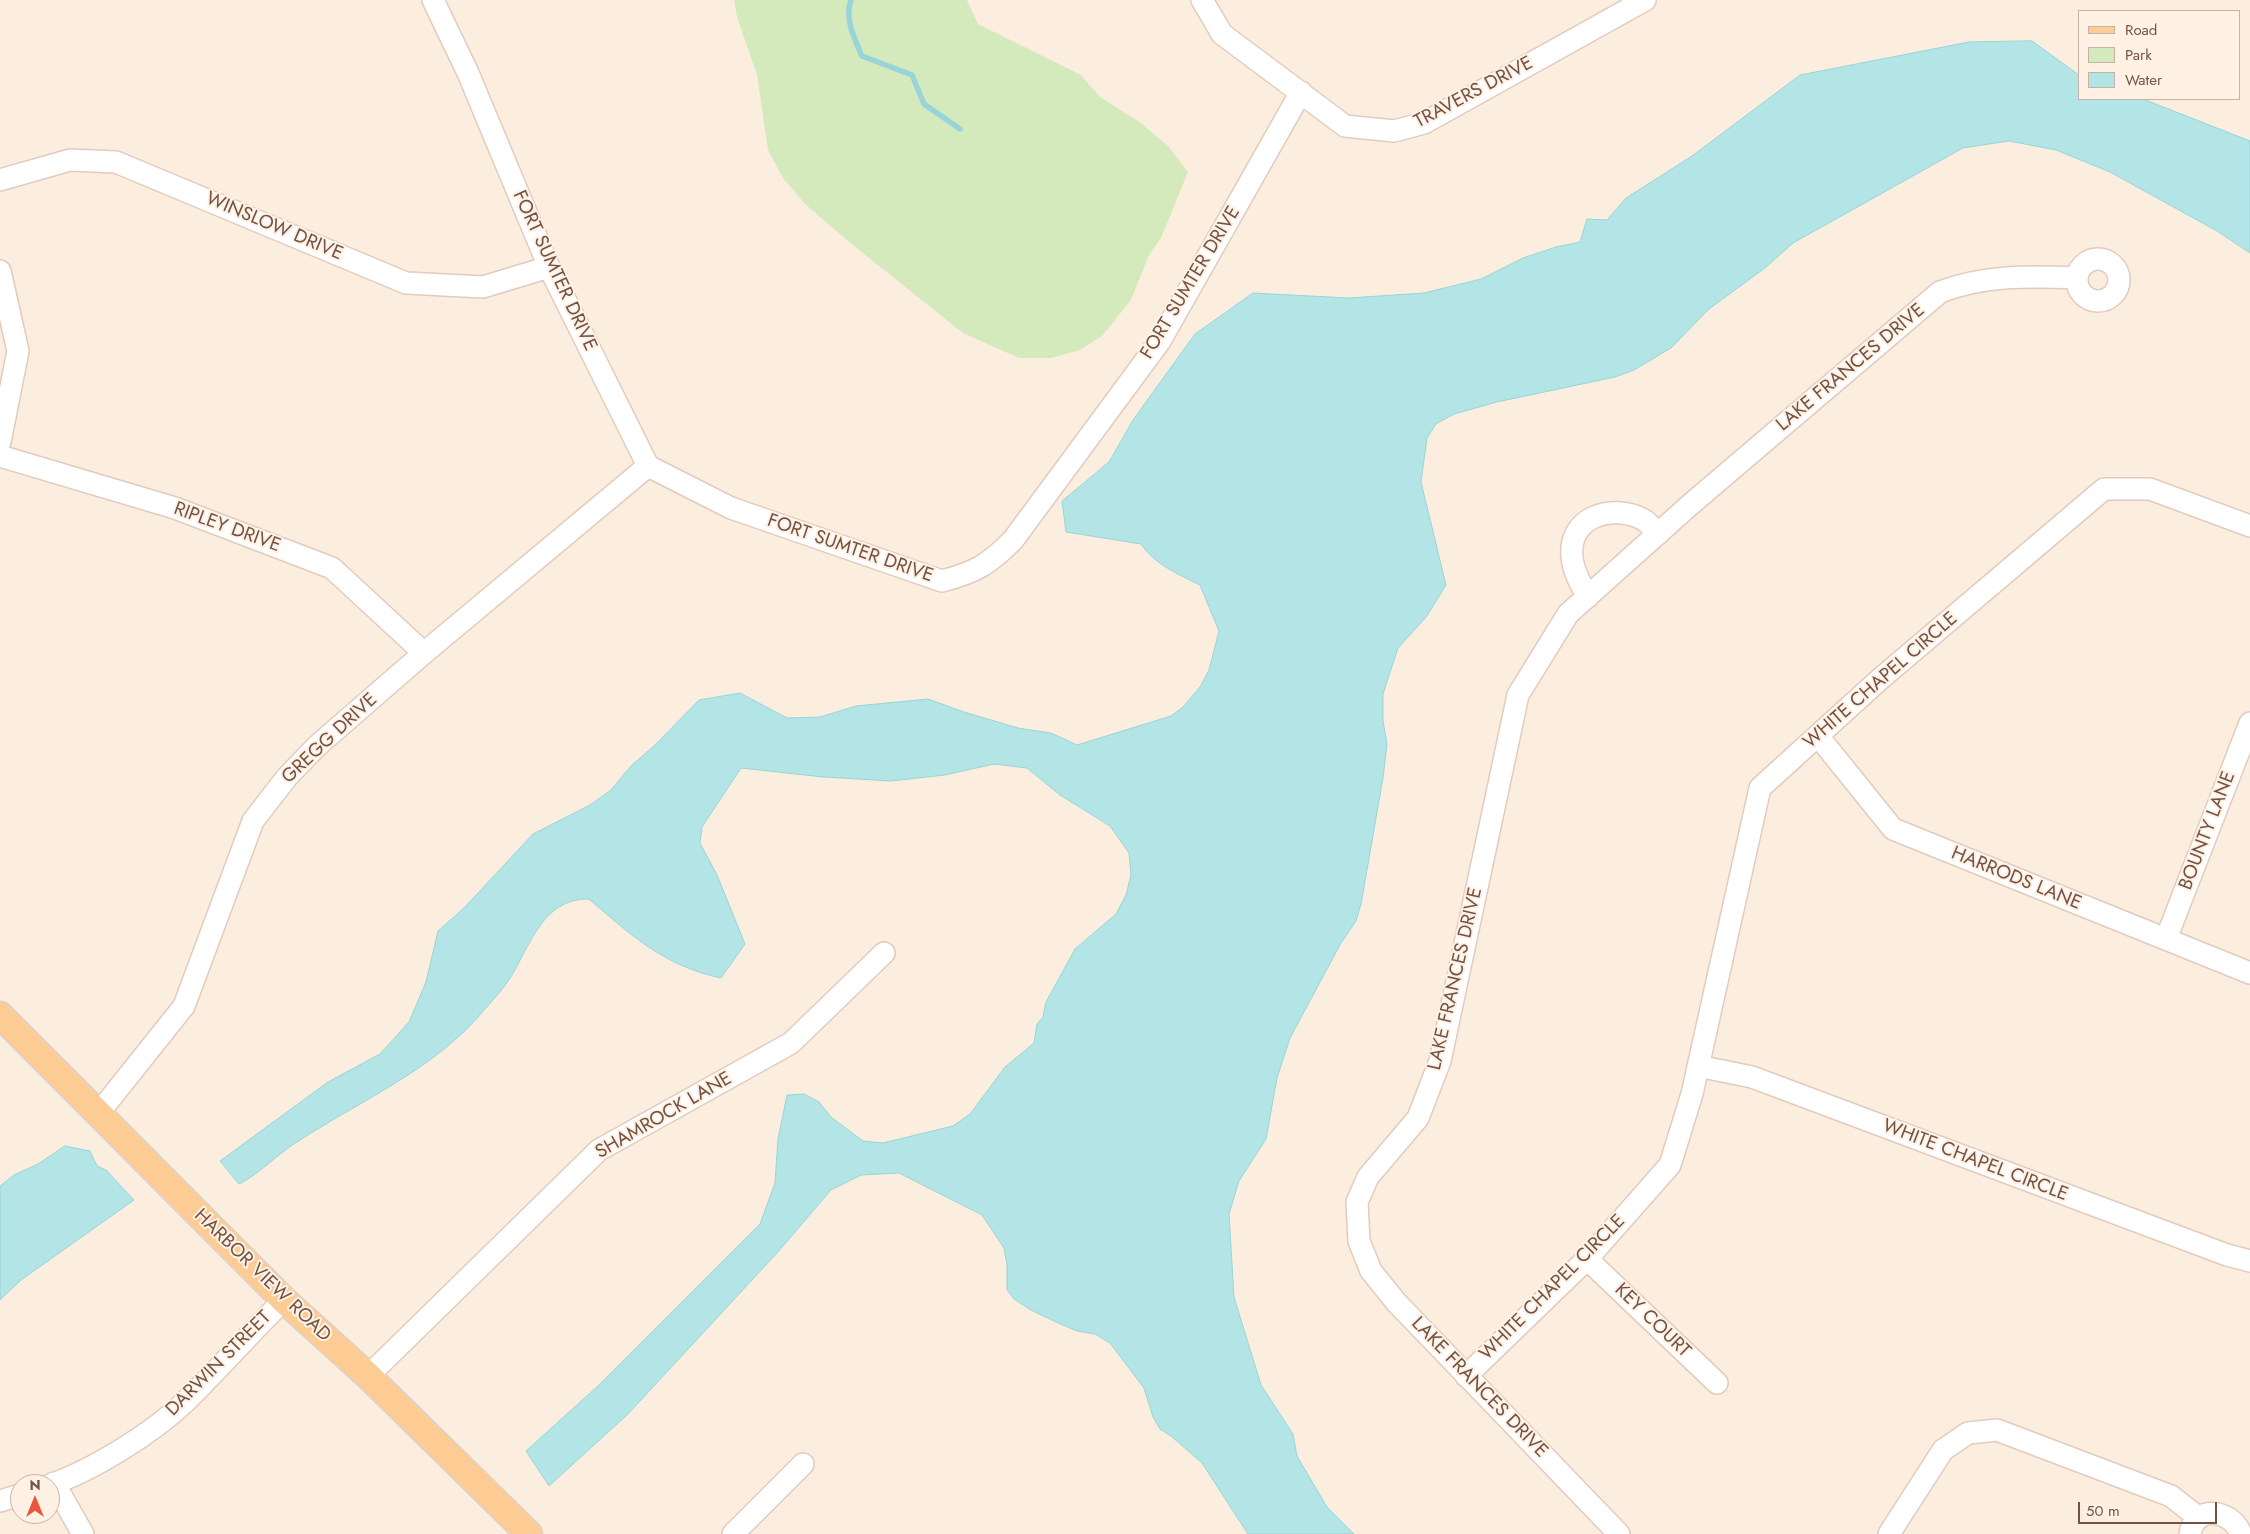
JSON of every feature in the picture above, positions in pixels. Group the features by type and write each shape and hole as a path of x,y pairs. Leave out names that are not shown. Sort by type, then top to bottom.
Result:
{"main road":[{"name":"HARBOR VIEW ROAD","path":"0,1015 284,1300 368,1376 529,1534"}],"street":[{"name":"FORT SUMTER DRIVE","path":"433,0 468,73 549,267 648,466 731,508 942,582 967,575 991,562 1013,540 1160,341 1301,92"},
{"path":"1202,0 1222,34 1301,92"},
{"name":"TRAVERS DRIVE","path":"1301,92 1345,126 1394,131 1424,123 1645,0"},
{"name":"WINSLOW DRIVE","path":"0,180 70,160 116,162 406,282 483,287 549,267"},
{"path":"0,271 18,351 0,442"},
{"name":"LAKE FRANCES DRIVE","path":"1619,1534 1396,1302 1371,1271 1359,1241 1356,1202 1368,1177 1418,1118 1440,1061 1518,696 1568,614 1658,534 1940,292 1962,284 2020,276 2076,278"},
{"name":"RIPLEY DRIVE","path":"0,456 175,508 332,568 424,653"},
{"name":"GREGG DRIVE","path":"98,1114 184,1006 253,821 287,776 317,746 424,653 648,466"},
{"name":"WHITE CHAPEL CIRCLE","path":"1466,1376 1587,1259 1670,1165 1698,1066 1760,788 1879,680 2104,489 2150,489 2250,526"},
{"path":"1588,596 1579,580 1572,557 1576,532 1588,519 1613,513 1632,516 1645,521 1658,534"},
{"name":"BOUNTY LANE","path":"2166,939 2250,723"},
{"name":"HARRODS LANE","path":"1818,736 1893,829 2250,973"},
{"name":"SHAMROCK LANE","path":"368,1376 600,1150 791,1043 884,953"},
{"name":"WHITE CHAPEL CIRCLE","path":"1698,1066 1752,1077 2227,1255 2250,1261"},
{"name":"KEY COURT","path":"1587,1259 1717,1383"},
{"name":"DARWIN STREET","path":"60,1480 140,1438 184,1403 284,1300"},
{"path":"1889,1534 1943,1450 1968,1433 1997,1430 2171,1496 2194,1526 2212,1513 2226,1515 2237,1524 2241,1534"},
{"path":"733,1534 803,1464"},
{"path":"60,1497 82,1534"}],"green space":[{"path":"734,0 967,0 978,24 1081,75 1100,97 1141,123 1168,146 1188,172 1161,238 1149,255 1131,300 1102,336 1080,350 1051,358 1019,358 963,333 805,204 783,178 768,150 757,75 737,17"}],"water":[{"path":"2032,41 2078,74 2078,100 2146,100 2250,141 2250,253 2217,231 2110,172 2056,150 2009,141 1963,148 1793,243 1765,268 1709,309 1671,348 1634,370 1615,377 1497,402 1454,414 1436,424 1427,438 1421,482 1446,585 1427,616 1398,648 1383,694 1383,721 1387,744 1383,778 1361,904 1356,921 1341,943 1290,1038 1277,1078 1266,1139 1239,1181 1229,1214 1234,1297 1261,1385 1293,1434 1297,1456 1327,1507 1354,1534 1248,1534 1202,1463 1160,1429 1153,1417 1144,1388 1110,1343 1095,1334 1077,1331 1056,1322 1014,1299 1007,1290 1007,1265 1004,1248 982,1215 899,1173 861,1175 831,1190 777,1253 628,1414 549,1486 526,1451 599,1385 760,1224 775,1183 778,1139 787,1095 804,1094 819,1102 831,1117 863,1141 883,1143 953,1126 970,1114 1005,1067 1034,1043 1037,1024 1043,1017 1046,1002 1075,949 1116,914 1126,895 1131,875 1129,853 1110,826 1060,795 1027,768 994,764 945,775 891,781 823,777 741,768 702,827 700,843 717,875 745,944 721,978 682,966 665,957 634,937 589,899 573,901 549,915 539,927 509,980 485,1009 444,1049 421,1066 297,1142 254,1175 239,1184 220,1161 328,1082 380,1054 409,1022 426,982 438,931 463,909 533,834 590,805 611,790 631,766 656,744 699,700 740,693 787,718 820,717 856,706 928,699 1018,728 1051,733 1077,745 1171,716 1183,707 1200,687 1209,670 1219,631 1200,585 1175,573 1160,563 1141,544 1066,532 1062,501 1109,462 1133,420 1195,334 1253,293 1349,298 1424,293 1481,279 1523,258 1556,247 1580,242 1587,219 1607,220 1626,198 1692,156 1800,75 1969,42"},
{"path":"65,1146 90,1151 97,1166 106,1170 134,1200 21,1280 0,1300 0,1186 14,1175 38,1164"}],"waterway":[{"path":"851,0 849,7 850,21 862,56 912,75 924,104 960,129"}]}
